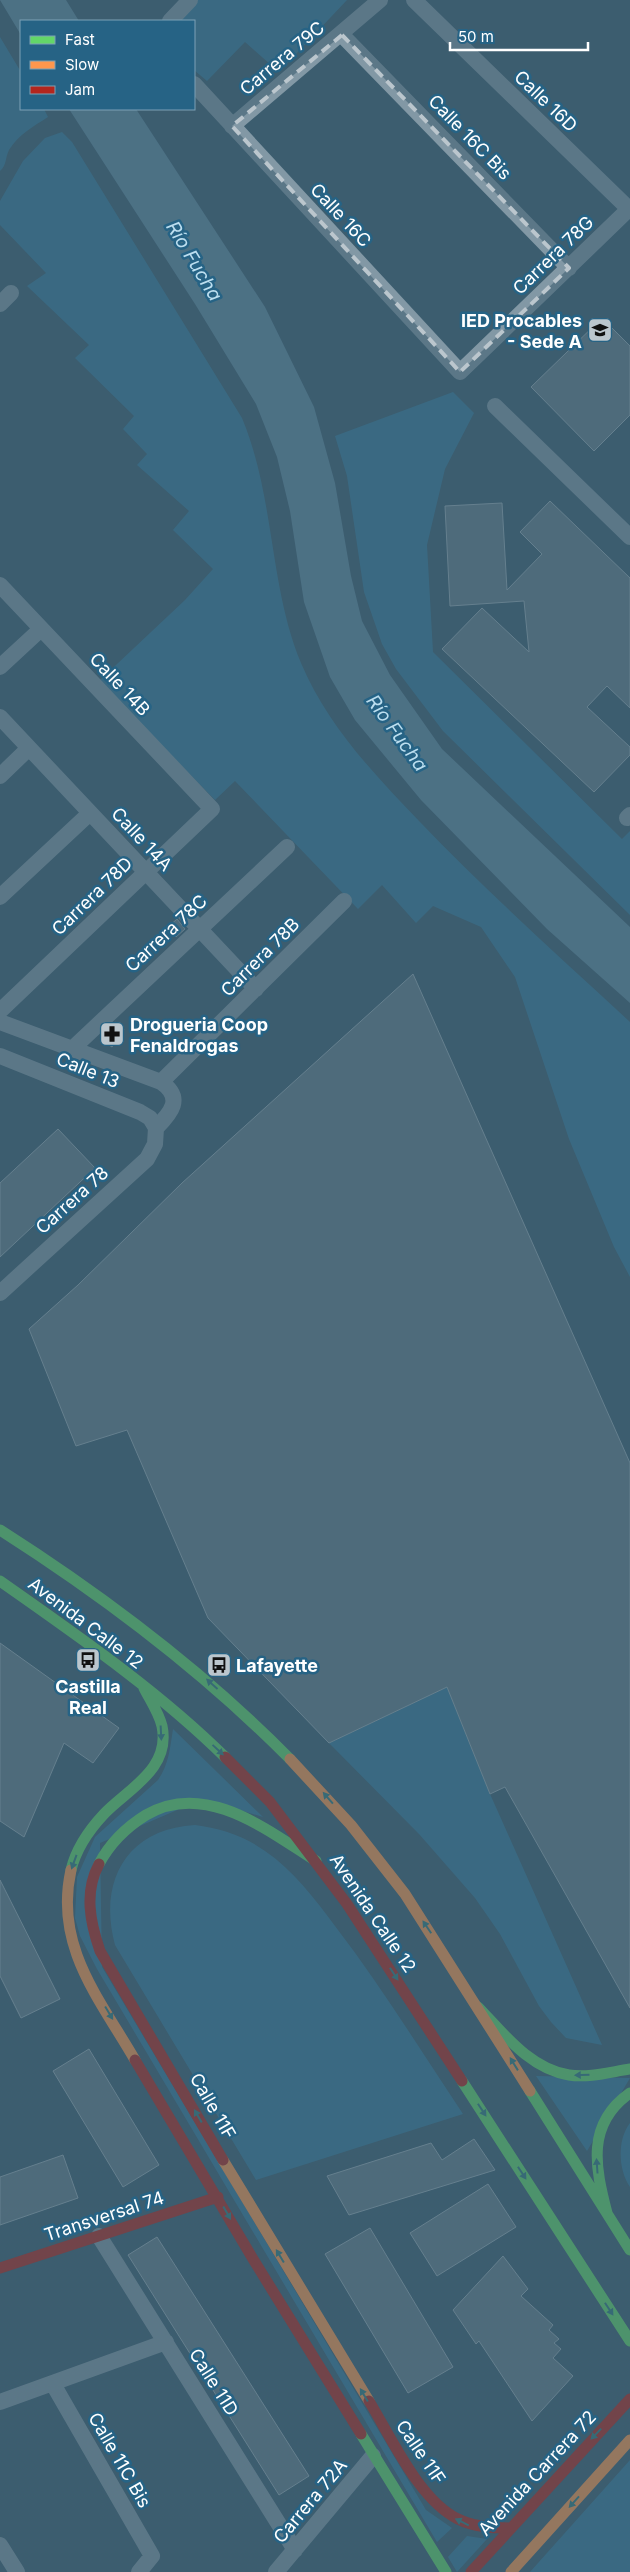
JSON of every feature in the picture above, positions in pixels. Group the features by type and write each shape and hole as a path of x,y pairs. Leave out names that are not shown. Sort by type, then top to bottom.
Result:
{"main road":[{"name":"Avenida Calle 12","path":"0,1530 46,1559 150,1632 255,1722 310,1778 393,1877 430,1930 630,2250"},
{"name":"Avenida Calle 12","path":"0,1582 100,1650 224,1756 270,1802 316,1861 377,1948 630,2341"},
{"path":"144,1688 162,1727 162,1747 157,1762 147,1779 104,1814 84,1839 73,1862 67,1887 66,1912 69,1937 78,1963 373,2456 446,2572"},
{"name":"Calle 11F","path":"316,1861 232,1811 208,1804 183,1804 158,1809 126,1828 107,1849 96,1870 91,1889 90,1911 93,1931 100,1951 245,2197 417,2480 440,2508 458,2521 486,2529 510,2528"},
{"path":"478,2007 529,2058 552,2071 568,2075 586,2075 630,2069"},
{"path":"607,2213 598,2181 596,2157 599,2135 605,2115 618,2099 630,2093"},
{"name":"Transversal 74","path":"0,2268 218,2198"},
{"name":"Avenida Carrera 72","path":"471,2572 630,2399"},
{"path":"511,2572 630,2440"}],"street":[{"path":"171,20 190,0"},
{"name":"Carrera 79C","path":"232,126 342,35 380,0"},
{"name":"Calle 16D","path":"414,0 629,208"},
{"name":"Calle 16C Bis","path":"342,35 570,268"},
{"name":"Calle 16C","path":"195,85 460,372"},
{"name":"Carrera 78G","path":"460,372 570,268 629,208"},
{"path":"495,406 630,537"},
{"name":"Calle 14B","path":"0,585 212,809"},
{"path":"0,667 41,629"},
{"name":"Calle 14A","path":"0,717 256,989"},
{"path":"0,776 29,748"},
{"name":"Carrera 78D","path":"0,1011 212,809"},
{"path":"0,897 90,813"},
{"name":"Carrera 78C","path":"72,1048 287,847"},
{"name":"Carrera 78B","path":"161,1082 344,901"},
{"path":"0,1022 161,1082 171,1089 174,1099 169,1114 156,1128"},
{"name":"Calle 13","path":"0,1056 140,1112 150,1118 156,1128"},
{"name":"Carrera 78","path":"0,1293 147,1159 155,1144 156,1128"},
{"name":"Calle 11D","path":"100,2236 295,2550"},
{"path":"0,2402 166,2342"},
{"name":"Calle 11C Bis","path":"54,2384 152,2556 139,2572"},
{"name":"Carrera 72A","path":"276,2572 373,2456"},
{"path":"0,2545 17,2572"}],"highlighted area":[{"path":"342,35 569,268 460,372 232,126"}],"shaded area":[{"path":"197,0 347,0 279,72 245,42 207,81 195,71 195,20 178,20"},
{"path":"0,37 20,70 20,110 44,110 48,117 17,140 9,150 5,164 0,171"},
{"path":"62,132 72,142 242,418 253,448 261,479 283,603 291,634 301,663 324,707 369,767 445,848 497,899 630,1022 630,1277 614,1247 569,1139 515,977 481,927 433,906 416,923 382,885 358,909 235,781 215,800 99,681 185,600 213,569 173,530 189,511 137,465 147,454 123,429 134,416 75,358 89,345 27,286 46,273 0,225 0,201 23,161 45,138"},
{"path":"453,392 474,413 445,469 427,545 433,652 622,839 630,831 630,915 443,731 396,669 382,644 364,592 347,476 335,436"},
{"path":"447,1687 490,1794 602,2045 566,2038 551,2022 539,2006 500,1934 475,1898 419,1834 329,1743"},
{"path":"173,1729 263,1817 203,1799 100,1843 102,1967 426,2510 452,2528 437,2542 97,1969 80,1936 75,1918 77,1877 95,1837 158,1780 162,1774 167,1762"},
{"path":"195,1825 214,1828 249,1841 265,1851 294,1876 320,1906 352,1949 401,2019 463,2114 256,2180 115,1945 111,1922 111,1900 115,1880 123,1863 135,1848 151,1837 171,1829"},
{"path":"536,2076 630,2078 587,2151"},
{"path":"630,2123 630,2187 621,2163 621,2146"},
{"path":"630,2460 630,2572 530,2572"},
{"path":"467,2536 487,2539 457,2572 448,2557"}],"water":[{"path":"0,0 66,0 78,20 20,20 20,33"},
{"name":"Río Fucha","path":"70,110 137,110 265,307 314,407 335,483 351,576 362,621 390,675 442,749 630,927 630,1003 547,929 421,800 355,720 330,677 304,602 290,511 277,457 256,404 195,304"}],"building":[{"path":"602,318 630,346 630,415 594,451 531,387"},
{"path":"550,501 630,578 630,708 607,686 587,707 630,747 630,755 594,792 442,649 482,608 529,652 524,601 450,606 445,506 502,503 507,590 542,554 520,532"},
{"path":"177,919 185,929 176,937 167,928"},
{"path":"413,974 630,1463 630,2008 505,1787 490,1794 447,1687 329,1743 208,1618 127,1430 76,1446 29,1329 78,1285 182,1183"},
{"name":"Drogueria Coop Fenaldrogas","path":"115,1022 124,1029 112,1047 100,1039"},
{"path":"58,1129 95,1168 0,1257 0,1183"},
{"path":"0,1643 119,1728 93,1763 64,1743 24,1837 0,1821"},
{"path":"0,1880 60,1999 21,2018 0,1976"},
{"path":"89,2049 159,2165 123,2187 53,2071"},
{"path":"474,2139 495,2170 349,2215 327,2176 431,2143 442,2160"},
{"path":"63,2155 78,2198 0,2225 0,2177"},
{"path":"488,2184 516,2227 437,2276 410,2233"},
{"path":"370,2228 453,2367 408,2393 325,2254"},
{"path":"157,2237 309,2476 279,2495 128,2255"},
{"path":"503,2256 528,2289 521,2296 553,2325 549,2330 559,2339 554,2343 561,2349 553,2358 573,2376 532,2421 479,2341 476,2344 453,2310"}],"traffic: fast":[{"path":"0,1530 115,1608 151,1636 222,1695 290,1759"},
{"path":"0,1581 88,1643 144,1686 199,1732 225,1757"},
{"path":"71,1870 80,1847 93,1827 104,1814 145,1777 154,1766 160,1754 163,1741 161,1721 144,1688"},
{"path":"99,1864 113,1843 138,1820 168,1806 191,1803 213,1806 235,1813 277,1836 316,1861"},
{"path":"478,2007 507,2038 542,2066 569,2075 584,2076 630,2069"},
{"path":"462,2081 630,2341"},
{"path":"530,2091 630,2250"},
{"path":"607,2213 597,2163 600,2132 606,2118 616,2105 630,2093"},
{"path":"361,2434 446,2572"}],"traffic: slow":[{"path":"290,1759 351,1825 405,1894 530,2091"},
{"path":"71,1870 67,1897 69,1923 74,1947 94,1993 135,2060"},
{"path":"223,2160 369,2401"},
{"path":"511,2572 630,2440"}],"traffic: jam":[{"path":"225,1757 270,1802 347,1904 462,2081"},
{"path":"99,1864 91,1885 90,1907 100,1951 223,2160"},
{"path":"135,2060 253,2259 361,2434"},
{"path":"0,2268 218,2197"},
{"path":"471,2572 630,2399"},
{"path":"369,2401 407,2466 431,2498 444,2510 470,2524 510,2528"}],"place":[{"name":"IED Procables - Sede A","path":"600,330"},
{"name":"Drogueria Coop Fenaldrogas","path":"112,1034"},
{"name":"Castilla Real","path":"88,1660"},
{"name":"Lafayette","path":"219,1665"}]}
